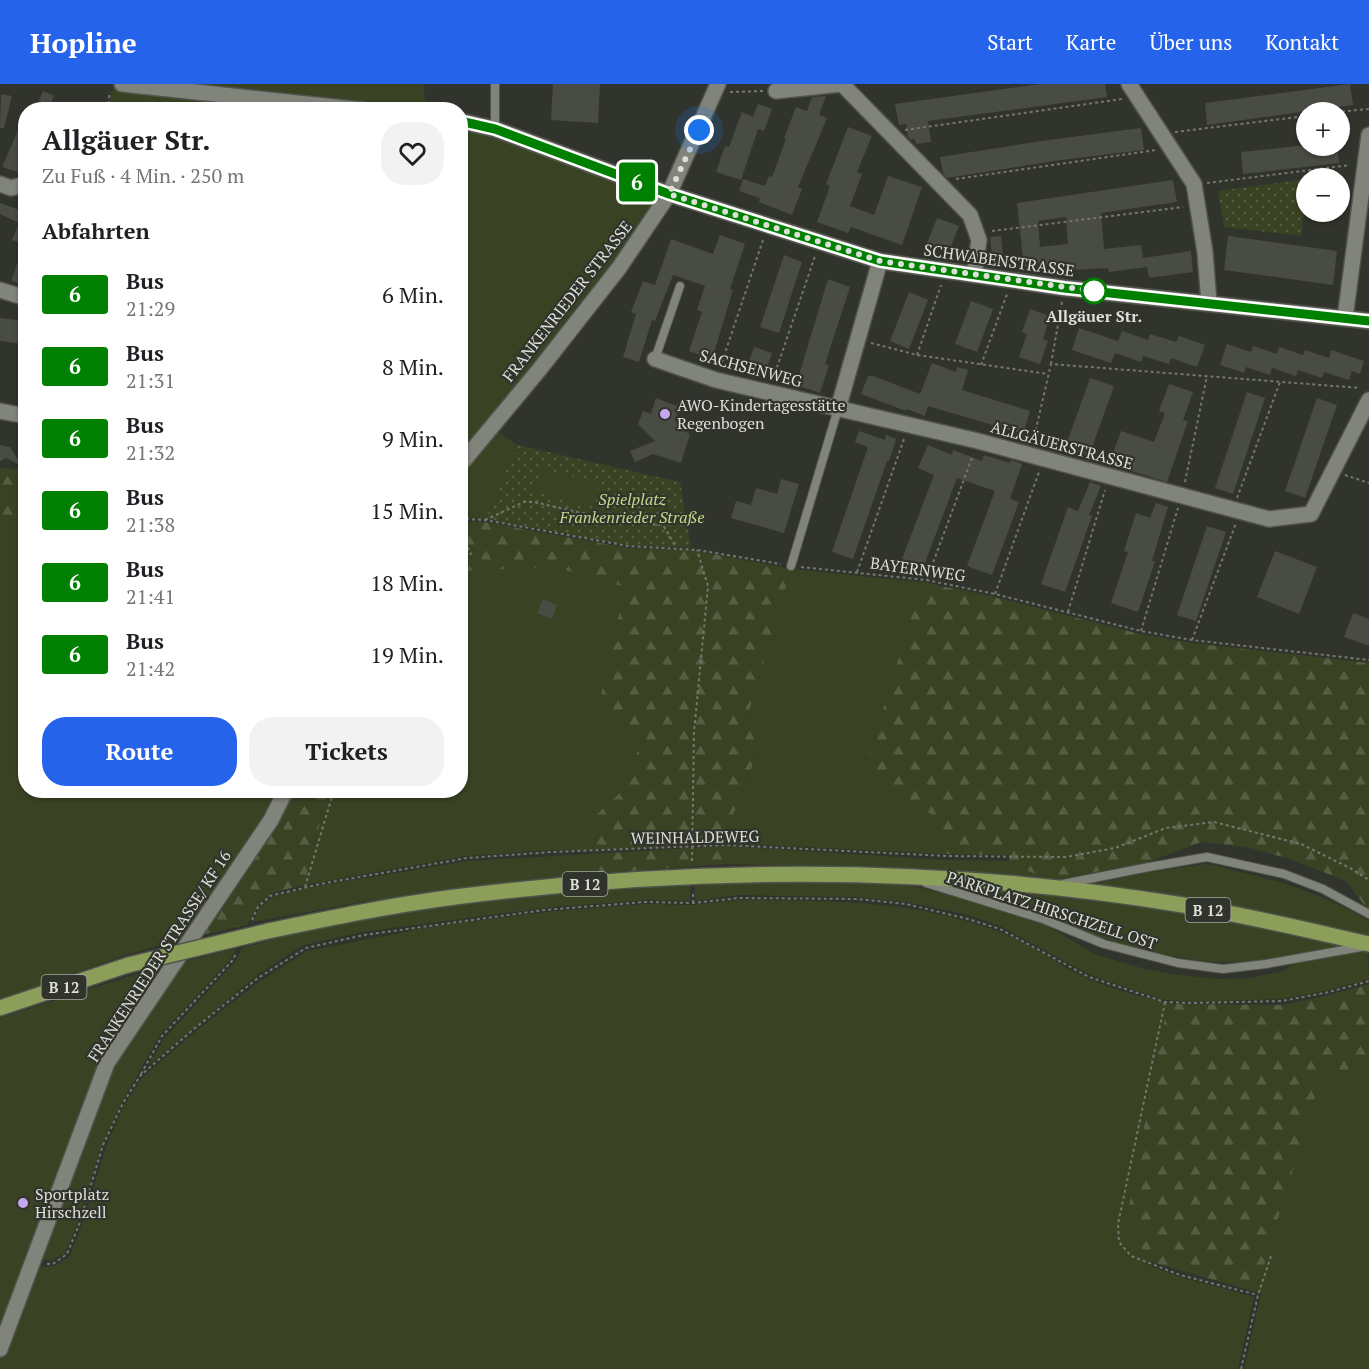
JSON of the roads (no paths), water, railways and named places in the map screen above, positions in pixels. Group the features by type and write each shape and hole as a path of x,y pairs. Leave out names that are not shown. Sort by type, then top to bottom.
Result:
{"main road":[{"name":"B 12","path":"0,1008 128,965 268,931 362,912 454,897 692,876 793,873 905,876 1045,888 1184,905 1369,945"}],"street":[{"path":"122,84 289,102"},
{"path":"776,91 842,84 970,215 979,240 974,275"},
{"name":"FRANKENRIEDER STRASSE","path":"468,455 620,268 669,194 717,88"},
{"path":"1133,90 1194,184 1205,252 1209,303"},
{"name":"SCHWABENSTRASSE","path":"468,123 495,129 669,194 880,261 1064,288 1369,321"},
{"path":"1345,318 1369,135"},
{"path":"0,183 11,188 18,186"},
{"path":"838,409 880,261"},
{"path":"0,290 18,296"},
{"name":"SACHSENWEG","path":"656,359 716,380 838,409"},
{"name":"ALLGÄUERSTRASSE","path":"838,409 1037,456 1269,519 1311,514 1369,400"},
{"path":"0,411 18,414"},
{"name":"FRANKENRIEDER STRASSE/ KF 16","path":"0,1350 107,1063 271,820 282,798"}],"lane":[{"path":"495,84 495,129"},
{"path":"656,359 680,286"},
{"path":"791,566 838,409"},
{"path":"1045,888 1207,858 1284,874 1323,889 1369,914"},
{"name":"PARKPLATZ HIRSCHZELL OST","path":"905,876 1043,919 1104,944 1178,963 1223,969 1266,964 1369,945"}],"place":[{"name":"Allgäuer Str.","path":"1094,291"},
{"name":"AWO-Kindertagesstätte Regenbogen","path":"665,414"},
{"name":"Sportplatz Hirschzell","path":"23,1203"}],"park label":[{"name":"Spielplatz Frankenrieder Straße","path":"632,508"}]}
